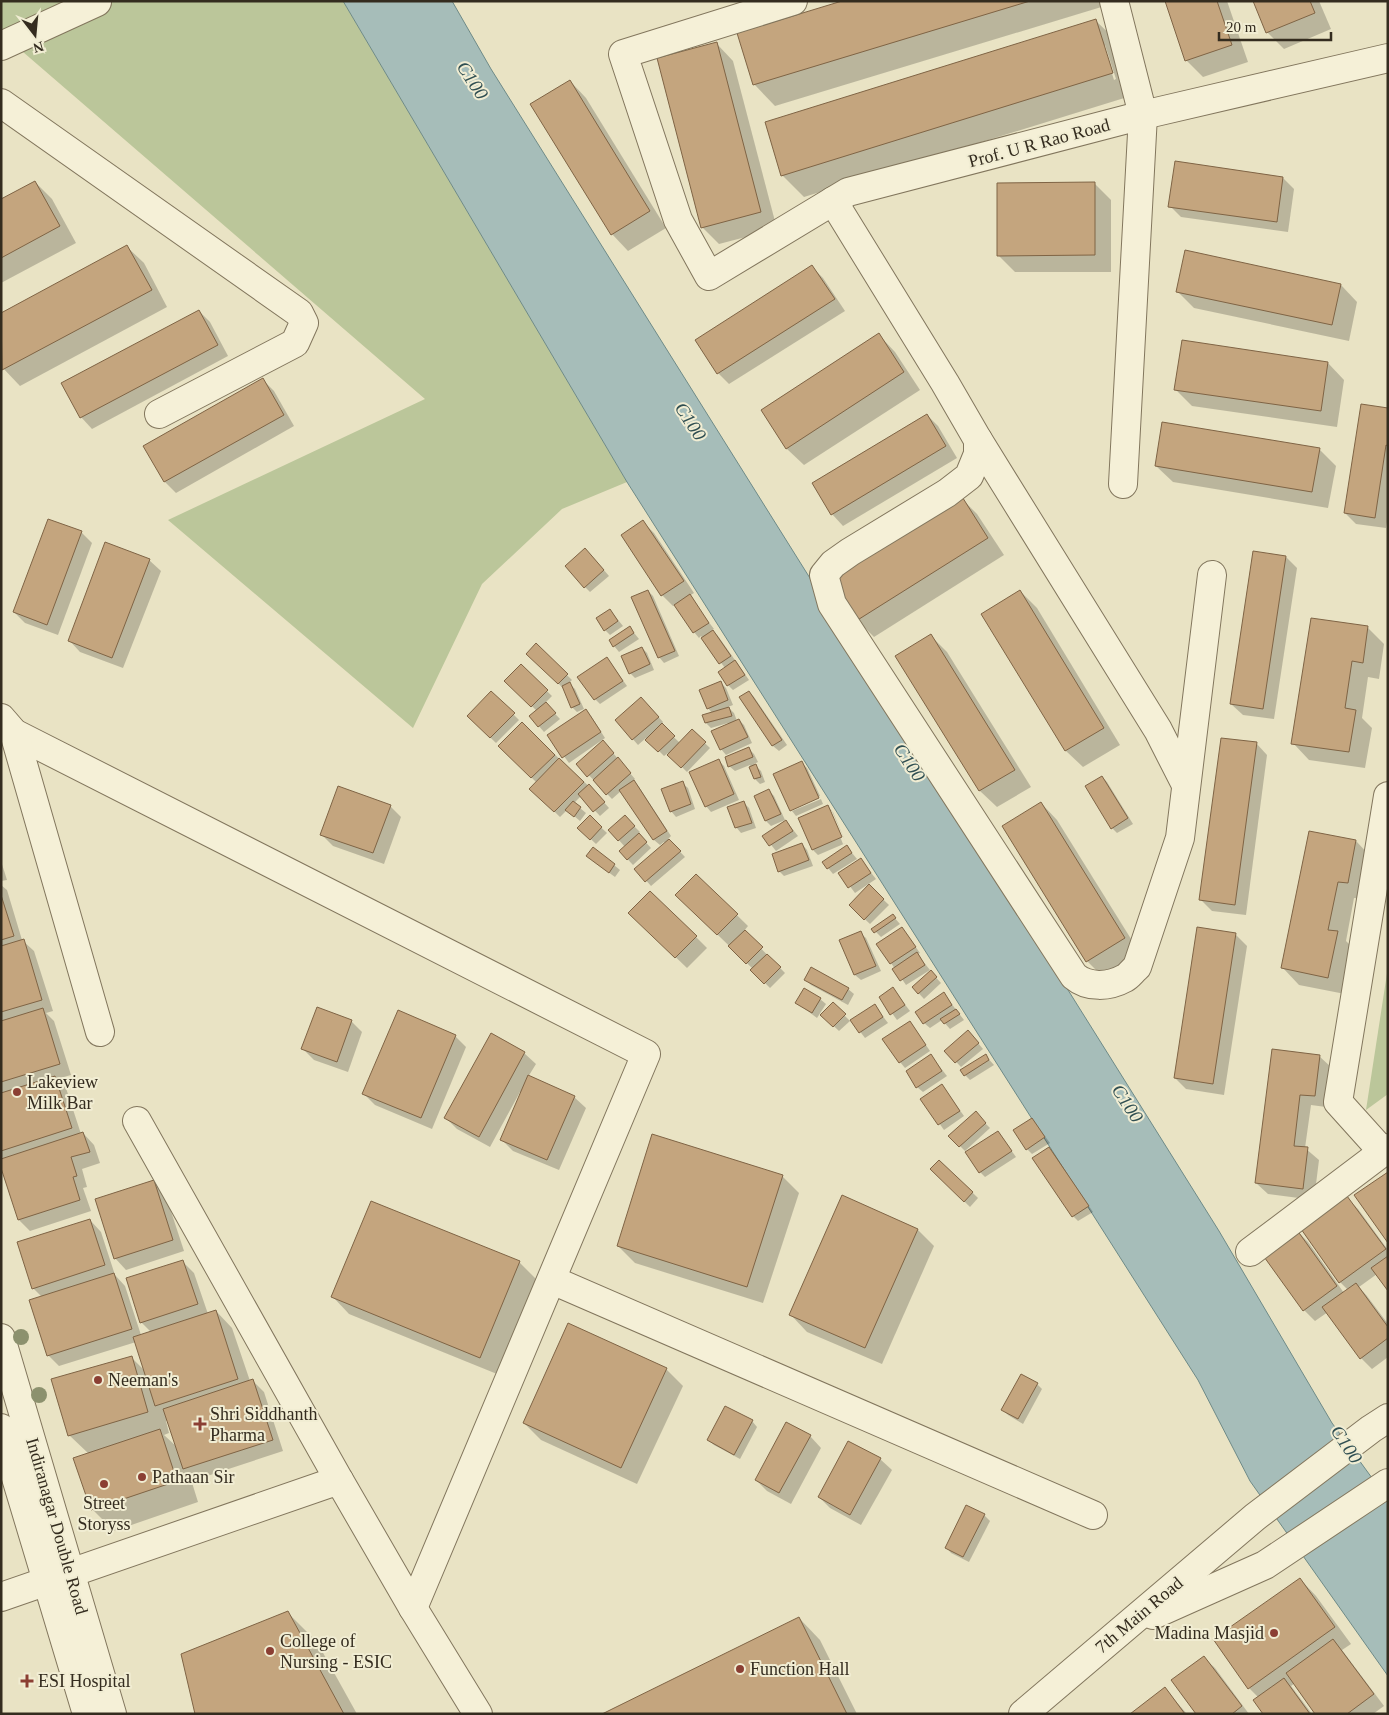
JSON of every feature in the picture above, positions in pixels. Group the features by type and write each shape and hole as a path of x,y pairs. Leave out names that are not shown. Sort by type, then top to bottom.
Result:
{"street":[{"name":"Prof. U R Rao Road","path":"793,1 623,54 678,220 709,276 848,192 1143,115 1388,58"},
{"path":"1114,1 1143,115 1124,484"},
{"path":"1,46 97,2"},
{"path":"1,103 299,313 304,323 295,343 158,414"},
{"path":"833,201 940,374 978,440 1158,730 1186,785"},
{"path":"978,440 978,454 969,476 947,493 850,552 833,564 824,575 832,604 1074,976 1082,982 1102,986 1126,978 1137,966 1180,838 1212,576"},
{"path":"8,726 100,1032"},
{"path":"8,726 646,1054 413,1608"},
{"path":"1250,1252 1385,1150 1338,1102 1388,796"},
{"path":"137,1121 339,1480 413,1608 478,1714"},
{"path":"552,1280 1093,1515"},
{"name":"Indiranagar Double Road","path":"1,1338 58,1577 87,1714"},
{"name":"7th Main Road","path":"1023,1714 1255,1517 1379,1423"},
{"name":"Indiranagar Double Road","path":"1,1428 112,1714"},
{"path":"1,1597 339,1480"},
{"path":"1123,1629 1265,1565 1388,1482"}],"green space":[{"path":"1,1 343,1 627,482 562,509 482,584 413,728 168,520 425,399 1,33"},
{"path":"1388,967 1388,1094 1366,1110"}],"water":[{"name":"C100","path":"343,1 452,1 491,69 1219,1231 1332,1423 1388,1500 1388,1676 1250,1481 1198,1380 627,482"}],"building":[{"path":"842,1 1030,1 753,85 737,33"},
{"path":"1165,1 1217,1 1232,45 1185,61"},
{"path":"1253,1 1310,1 1315,13 1266,33"},
{"path":"1096,19 1113,73 781,176 765,122"},
{"path":"717,42 761,212 701,228 657,58"},
{"path":"570,80 650,211 611,235 530,104"},
{"path":"1175,161 1283,177 1277,222 1168,207"},
{"path":"35,181 60,226 1,258 1,199"},
{"path":"1095,182 1095,255 997,256 997,183"},
{"path":"127,245 152,290 2,370 1,313"},
{"path":"1185,250 1341,284 1332,325 1176,292"},
{"path":"812,265 835,299 717,374 695,340"},
{"path":"199,310 218,345 80,418 61,383"},
{"path":"879,333 904,372 786,449 761,410"},
{"path":"1182,340 1328,362 1321,411 1174,390"},
{"path":"263,378 284,415 164,482 143,446"},
{"path":"1361,404 1388,408 1388,446 1386,445 1375,518 1344,513"},
{"path":"927,414 946,446 831,515 812,483"},
{"path":"1162,422 1320,448 1312,492 1155,466"},
{"path":"961,495 988,538 856,621 829,578"},
{"path":"48,519 82,531 47,625 13,612"},
{"path":"643,520 684,581 661,596 621,535"},
{"path":"105,542 150,559 112,658 68,641"},
{"path":"585,548 604,570 584,588 565,566"},
{"path":"1253,551 1286,556 1263,709 1230,704"},
{"path":"648,590 675,651 658,658 631,597"},
{"path":"1020,590 1104,728 1065,751 981,614"},
{"path":"690,594 709,623 693,633 674,605"},
{"path":"610,609 618,621 604,631 596,618"},
{"path":"1311,618 1368,626 1363,663 1352,661 1345,708 1356,710 1349,752 1291,744"},
{"path":"630,626 634,633 613,647 609,640"},
{"path":"713,630 731,656 719,664 701,638"},
{"path":"931,634 1015,770 979,791 895,656"},
{"path":"536,643 568,674 558,684 526,654"},
{"path":"642,647 650,664 629,674 621,656"},
{"path":"607,657 623,681 594,700 577,677"},
{"path":"735,660 745,675 727,686 718,672"},
{"path":"521,664 548,690 531,707 504,681"},
{"path":"721,681 728,700 707,709 699,690"},
{"path":"570,682 580,704 571,708 562,686"},
{"path":"491,691 515,713 490,738 467,716"},
{"path":"749,691 782,740 772,746 739,697"},
{"path":"641,697 659,717 632,740 615,720"},
{"path":"546,702 556,713 538,727 529,716"},
{"path":"729,707 732,716 705,723 702,715"},
{"path":"586,709 601,732 562,758 547,735"},
{"path":"739,719 748,737 720,750 711,731"},
{"path":"522,722 555,755 531,778 498,746"},
{"path":"662,723 675,736 658,752 645,740"},
{"path":"692,729 706,742 681,768 667,755"},
{"path":"1221,738 1257,742 1235,905 1199,900"},
{"path":"603,740 614,753 587,777 576,764"},
{"path":"749,747 753,757 728,767 725,757"},
{"path":"618,757 631,773 606,795 593,780"},
{"path":"559,758 584,782 554,812 529,789"},
{"path":"719,759 734,794 705,807 689,772"},
{"path":"802,761 819,798 790,811 773,774"},
{"path":"756,764 761,777 754,779 749,767"},
{"path":"1102,776 1128,818 1111,829 1085,786"},
{"path":"634,780 667,831 653,840 619,790"},
{"path":"683,781 691,804 670,812 661,789"},
{"path":"589,784 605,802 593,812 578,794"},
{"path":"338,786 391,805 373,853 320,835"},
{"path":"769,789 781,814 765,821 754,796"},
{"path":"573,801 581,807 574,817 565,810"},
{"path":"744,801 752,823 735,828 727,807"},
{"path":"1041,802 1125,938 1086,962 1002,826"},
{"path":"828,805 842,837 812,850 798,818"},
{"path":"590,815 602,827 590,840 577,828"},
{"path":"625,815 635,826 618,841 608,830"},
{"path":"786,820 793,831 769,846 762,836"},
{"path":"1309,831 1356,840 1348,883 1338,882 1328,930 1338,931 1328,978 1281,968"},
{"path":"639,833 647,842 627,860 619,851"},
{"path":"669,839 681,851 645,882 634,869"},
{"path":"802,843 809,860 778,872 772,854"},
{"path":"847,845 852,853 827,869 822,862"},
{"path":"593,847 615,864 609,873 586,856"},
{"path":"861,858 871,873 848,888 838,873"},
{"path":"696,874 738,914 717,935 675,895"},
{"path":"869,884 884,899 864,920 849,905"},
{"path":"650,891 697,936 675,958 628,913"},
{"path":"1,895 14,936 1,940"},
{"path":"893,914 896,918 874,933 871,929"},
{"path":"902,927 916,947 890,964 876,944"},
{"path":"1197,927 1236,933 1213,1084 1174,1078"},
{"path":"745,930 763,947 746,964 728,946"},
{"path":"861,931 876,966 854,975 839,940"},
{"path":"24,939 42,1000 1,1012 1,946"},
{"path":"917,952 925,965 900,981 892,969"},
{"path":"767,954 781,967 764,984 750,970"},
{"path":"811,967 849,988 842,1000 804,980"},
{"path":"931,970 937,977 918,994 912,987"},
{"path":"893,987 905,1005 890,1015 879,997"},
{"path":"804,988 821,998 812,1013 795,1003"},
{"path":"944,992 952,1005 923,1024 915,1012"},
{"path":"833,1002 846,1014 833,1027 820,1015"},
{"path":"875,1004 883,1017 859,1033 850,1020"},
{"path":"317,1007 352,1020 337,1062 301,1049"},
{"path":"43,1008 60,1064 1,1082 1,1021"},
{"path":"956,1009 960,1014 944,1024 940,1019"},
{"path":"398,1010 456,1035 421,1118 362,1094"},
{"path":"910,1021 926,1045 899,1063 882,1039"},
{"path":"968,1030 979,1043 955,1063 944,1051"},
{"path":"491,1033 525,1052 479,1137 444,1118"},
{"path":"1272,1049 1320,1055 1315,1096 1300,1095 1294,1146 1308,1147 1303,1189 1255,1183"},
{"path":"931,1054 942,1071 916,1088 906,1071"},
{"path":"986,1054 989,1060 964,1076 960,1070"},
{"path":"528,1075 575,1096 547,1160 500,1140"},
{"path":"55,1076 72,1128 1,1151 1,1093"},
{"path":"942,1084 960,1111 938,1125 920,1099"},
{"path":"976,1111 986,1123 959,1147 948,1136"},
{"path":"1032,1118 1045,1137 1026,1150 1013,1130"},
{"path":"998,1131 1012,1151 979,1173 965,1152"},
{"path":"83,1132 90,1152 71,1157 77,1176 73,1177 80,1200 18,1220 1,1168 1,1159"},
{"path":"652,1134 783,1175 747,1287 617,1246"},
{"path":"1049,1147 1089,1206 1072,1217 1032,1158"},
{"path":"939,1160 973,1192 964,1202 930,1169"},
{"path":"1388,1172 1388,1243 1354,1195"},
{"path":"154,1180 173,1240 114,1259 95,1199"},
{"path":"842,1195 918,1229 865,1348 789,1315"},
{"path":"1347,1196 1386,1249 1339,1283 1301,1229"},
{"path":"371,1201 520,1261 480,1358 331,1297"},
{"path":"90,1219 105,1265 32,1289 17,1242"},
{"path":"1297,1230 1337,1286 1303,1311 1262,1254"},
{"path":"1388,1256 1388,1291 1371,1268"},
{"path":"183,1260 198,1304 140,1323 126,1278"},
{"path":"114,1273 132,1329 47,1356 29,1300"},
{"path":"1356,1283 1388,1327 1388,1338 1360,1359 1322,1307"},
{"path":"216,1310 238,1379 155,1406 133,1337"},
{"path":"568,1323 667,1368 621,1468 523,1423"},
{"path":"132,1356 148,1412 68,1436 51,1379"},
{"path":"1021,1374 1038,1383 1018,1419 1001,1410"},
{"path":"253,1379 273,1440 183,1469 163,1409"},
{"path":"725,1406 753,1420 734,1455 707,1440"},
{"path":"786,1422 811,1435 779,1493 755,1480"},
{"path":"160,1429 177,1481 91,1510 73,1458"},
{"path":"848,1441 881,1458 850,1515 818,1497"},
{"path":"966,1505 985,1514 963,1557 945,1548"},
{"name":"Madina Masjid","path":"1300,1578 1335,1627 1248,1689 1213,1639"},
{"path":"288,1611 344,1714 195,1714 181,1654"},
{"path":"799,1617 847,1714 602,1714"},
{"path":"1333,1639 1374,1694 1347,1714 1315,1714 1286,1673"},
{"path":"1204,1656 1242,1706 1232,1714 1196,1714 1171,1680"},
{"path":"1284,1678 1310,1714 1263,1714 1253,1700"},
{"path":"1165,1687 1185,1714 1130,1714"}],"place":[{"name":"Lakeview Milk Bar","path":"17,1092"},
{"name":"Neeman's","path":"98,1380"},
{"name":"Shri Siddhanth Pharma","path":"200,1424"},
{"name":"Pathaan Sir","path":"142,1477"},
{"name":"Street Storyss","path":"104,1484"},
{"name":"Madina Masjid","path":"1274,1633"},
{"name":"College of Nursing - ESIC","path":"270,1651"},
{"name":"Function Hall","path":"740,1669"},
{"name":"ESI Hospital","path":"27,1681"}]}
